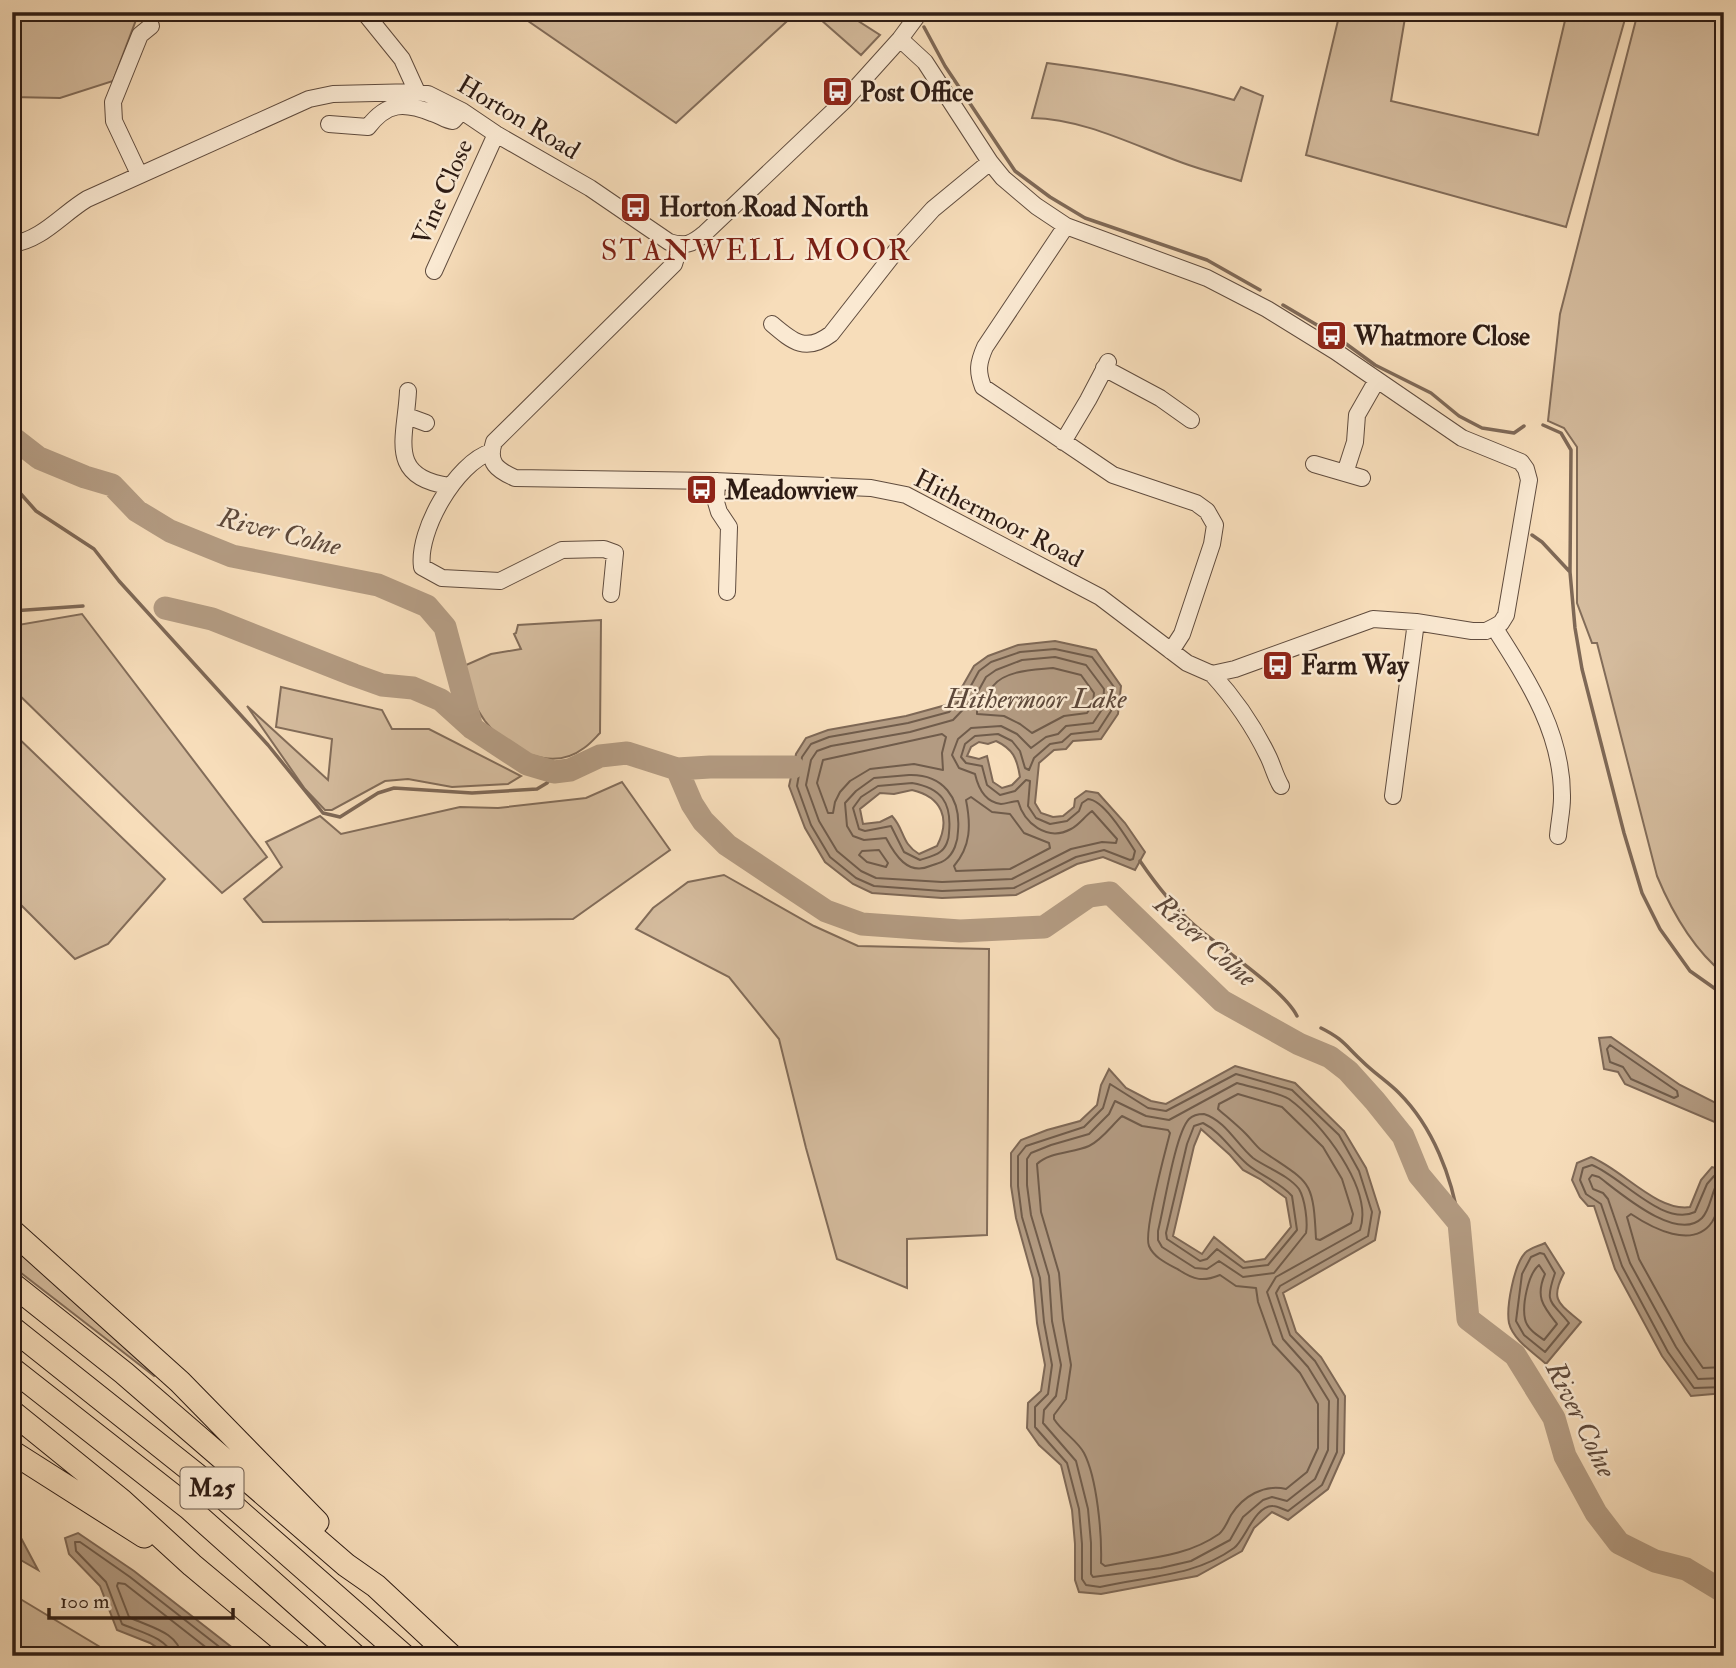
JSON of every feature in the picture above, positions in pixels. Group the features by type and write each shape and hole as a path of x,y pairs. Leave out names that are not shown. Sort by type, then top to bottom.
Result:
{"highway":[{"name":"M25","path":"12,1231 180,1382 353,1559 376,1586 451,1656"},
{"name":"M25","path":"12,1284 124,1373 346,1565 376,1586"},
{"name":"M25","path":"12,1328 208,1484 404,1656"},
{"name":"M25","path":"12,1369 189,1508 355,1656"},
{"name":"M25","path":"12,1412 121,1501 192,1565 301,1656"},
{"name":"M25","path":"12,1452 192,1565"}],"street":[{"path":"365,12 402,59 417,92"},
{"path":"611,594 615,554 604,549 562,550 500,580 442,578 422,567 423,546 441,500 449,486 475,458 491,452 494,442 511,424 674,264 680,245 689,245 696,240 845,100 900,39 920,12"},
{"path":"139,174 114,121 113,102 140,35 151,26"},
{"path":"900,39 925,62 1003,178 1036,206 1066,226 1207,278 1267,309 1462,438 1521,462 1526,469 1529,480 1506,615 1501,623 1486,631 1472,631 1416,622 1373,619 1235,669 1212,674"},
{"name":"Horton Road","path":"12,244 38,236 73,207 139,174 309,99 333,93 417,92 440,99 462,111 496,134 590,188 669,242 680,245"},
{"path":"329,124 368,127 380,112 394,106 419,108 453,121 462,111"},
{"name":"Vine Close","path":"432,263 496,134"},
{"path":"772,324 793,341 819,343 831,334 933,209 990,162"},
{"path":"1066,226 985,347 978,362 978,374 983,387 1113,475 1196,503 1208,511 1214,525 1212,544 1182,634 1171,650"},
{"path":"1063,442 1107,364 1173,414 1191,420"},
{"path":"1345,472 1355,442 1357,415 1377,380"},
{"path":"408,391 403,442 403,454 407,464 419,478 449,486"},
{"path":"407,416 426,423"},
{"name":"Hithermoor Road","path":"491,452 491,460 502,472 515,478 717,481 871,488 915,498 1100,597 1187,663 1212,674"},
{"path":"1314,464 1362,478"},
{"path":"717,481 716,502 729,527 727,592"},
{"path":"1393,796 1416,622"},
{"path":"1494,627 1524,675 1550,727 1561,776 1558,836"},
{"path":"1231,694 1235,669"},
{"path":"1212,674 1231,694 1269,757 1274,774 1282,786"}],"shaded area":[{"path":"12,12 139,12 113,81 60,98 12,97"},
{"path":"515,12 797,12 676,123"},
{"path":"812,12 844,12 880,35 861,55"},
{"path":"1340,12 1406,12 1391,101 1538,135 1567,12 1627,12 1566,227 1306,155"},
{"path":"1638,12 1724,12 1724,974 1703,953 1685,929 1657,876 1597,643 1592,643 1577,603 1577,447 1564,428 1548,421 1560,314"},
{"path":"1047,63 1141,78 1234,100 1241,87 1263,96 1241,181 1190,166 1090,128 1032,118"},
{"path":"82,614 267,857 222,893 12,688 12,626"},
{"path":"601,620 600,733 584,748 571,755 544,758 518,749 495,732 477,709 457,669 491,654 521,649 514,634 518,625"},
{"path":"281,687 382,710 392,729 429,729 521,776 508,784 452,787 408,779 385,781 332,810 325,810 305,789 247,706 328,780 332,739 276,727"},
{"path":"12,732 165,879 108,944 75,959 12,896"},
{"path":"622,782 670,850 573,919 263,922 244,899 282,867 266,842 320,816 341,834 460,807 498,808 586,798"},
{"path":"724,875 814,926 858,946 989,949 987,1235 907,1239 907,1288 837,1259 779,1039 729,977 636,929 653,908 688,882"},
{"path":"12,1246 155,1375 12,1266"},
{"path":"12,1594 115,1656 12,1656"}],"water":[{"name":"Hithermoor Lake","path":"1055,641 1096,650 1121,686 1118,714 1101,739 1073,741 1066,749 1054,750 1039,763 1035,803 1041,813 1053,817 1063,816 1074,807 1075,799 1086,791 1098,793 1125,823 1145,852 1135,870 1103,857 1077,864 1016,895 942,898 872,893 853,884 825,862 805,828 789,786 796,754 806,738 828,730 906,716 946,705 962,687 974,666 988,656 1018,645","holes":["996,741 1013,755 1020,777 1012,785 1002,788 993,782 987,756 979,759 967,756 971,747 979,742 988,744","912,790 931,798 941,810 943,818 937,846 919,854 906,841 892,816 880,822 863,824 860,809 880,793 894,794"]},
{"path":"1611,1037 1680,1085 1724,1107 1724,1126 1625,1084 1618,1072 1604,1069 1599,1038"},
{"path":"1235,1066 1295,1083 1344,1131 1366,1168 1380,1212 1375,1240 1283,1293 1296,1332 1321,1357 1345,1396 1344,1453 1328,1489 1288,1520 1272,1512 1254,1528 1242,1551 1197,1576 1101,1594 1079,1592 1075,1580 1072,1510 1061,1465 1039,1445 1027,1428 1028,1403 1041,1391 1045,1365 1037,1323 1033,1279 1016,1218 1011,1186 1011,1153 1021,1140 1080,1121 1097,1105 1101,1085 1109,1069 1126,1088 1151,1101 1166,1104","holes":["1201,1129 1243,1170 1286,1198 1291,1227 1265,1259 1245,1262 1214,1237 1202,1254 1173,1236 1194,1146"]},
{"path":"1591,1157 1652,1197 1678,1207 1690,1207 1701,1180 1712,1167 1724,1170 1724,1393 1691,1396 1662,1356 1615,1269 1594,1206 1588,1206 1580,1197 1572,1180 1577,1163"},
{"path":"1545,1243 1564,1273 1557,1290 1559,1301 1581,1322 1546,1364 1515,1335 1508,1316 1512,1286 1521,1259 1529,1250"},
{"path":"12,1521 38,1570 12,1555"},
{"path":"78,1533 134,1571 243,1656 170,1656 150,1643 117,1630 100,1586 69,1554 65,1538"}],"waterway":[{"path":"924,27 945,66 1015,171 1085,218 1207,260 1260,290"},
{"path":"1283,305 1334,335 1375,365 1431,393 1459,416 1482,428 1514,433 1524,426"},
{"path":"1543,425 1561,433 1571,450 1570,572 1575,628 1582,669 1642,893 1660,929 1690,971 1724,995"},
{"name":"River Colne","path":"12,437 39,458 112,485 137,511 170,531 232,556 378,585 427,606 445,627 472,728"},
{"path":"12,484 36,511 94,549 119,581 268,745 323,813 340,817 378,793 394,788 472,793 537,789 547,783 554,772"},
{"path":"1532,535 1570,572"},
{"name":"River Colne","path":"12,611 83,606"},
{"name":"River Colne","path":"165,608 212,619 382,685 413,688 441,700 472,728 527,764 554,772 570,770 600,756 627,753 677,769 793,767"},
{"name":"River Colne","path":"677,769 692,804 703,821 727,845 826,911 862,924 960,931 1044,927 1089,896 1110,893 1222,1001 1299,1044 1330,1057 1348,1071 1403,1136 1419,1175 1459,1223 1468,1319 1515,1355 1554,1418 1565,1456 1596,1513 1619,1543 1655,1561 1686,1569 1724,1592"},
{"path":"1140,861 1164,894 1185,916 1279,993 1297,1016"},
{"path":"1321,1028 1339,1039 1395,1089 1422,1121 1446,1171 1459,1223"}],"place":[{"name":"Post Office","path":"837,92"},
{"name":"Horton Road North","path":"636,207"},
{"name":"Whatmore Close","path":"1331,336"},
{"name":"Meadowview","path":"702,490"},
{"name":"Farm Way","path":"1278,665"}],"district":[{"name":"STANWELL MOOR","path":"756,250"}]}
